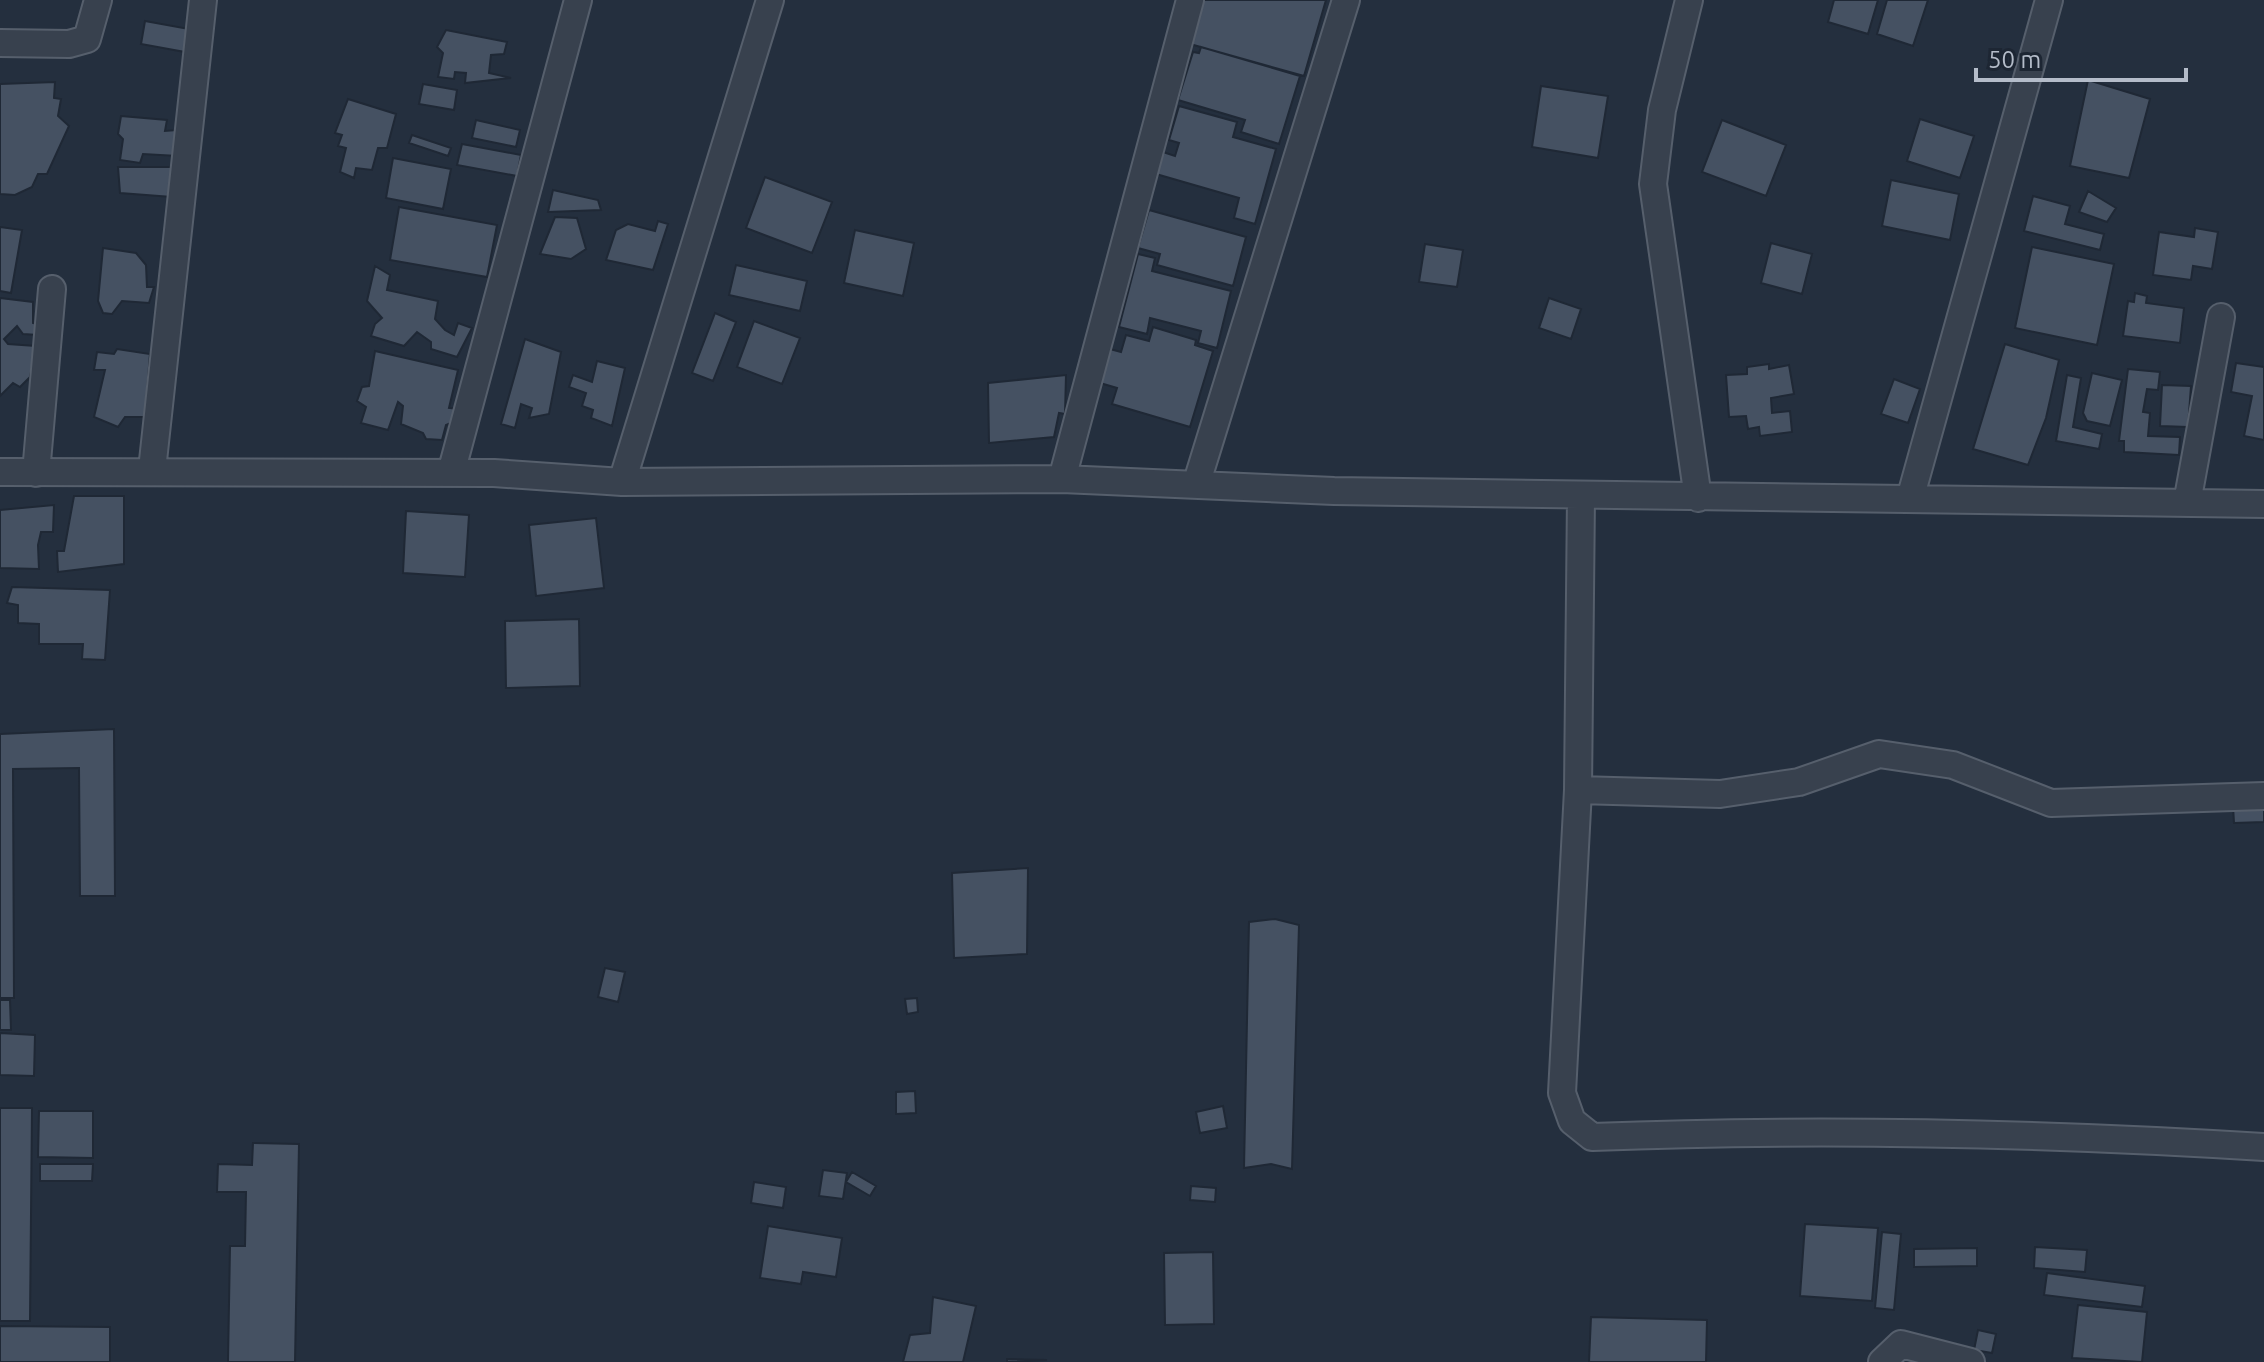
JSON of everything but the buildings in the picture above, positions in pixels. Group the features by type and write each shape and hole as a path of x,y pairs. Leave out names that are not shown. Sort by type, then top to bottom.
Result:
{"street":[{"path":"0,43 69,44 87,39 92,33 98,0"},
{"path":"152,470 203,0"},
{"path":"451,473 578,0"},
{"path":"622,482 770,0"},
{"path":"1062,479 1190,0"},
{"path":"1196,485 1346,0"},
{"path":"1689,0 1662,110 1653,184 1698,498"},
{"path":"1910,499 2049,0"},
{"path":"36,473 52,289"},
{"path":"2187,503 2221,317"},
{"path":"0,472 451,473 622,482 1062,479 1581,496 2264,504"},
{"path":"1581,496 1578,790 1562,1093 1572,1121 1592,1137 1748,1131 2155,1140 2264,1147"},
{"path":"1578,790 1720,794 1799,782 1879,754 1953,765 2051,803 2264,796"},
{"path":"1882,1362 1901,1344 1971,1362"}]}
